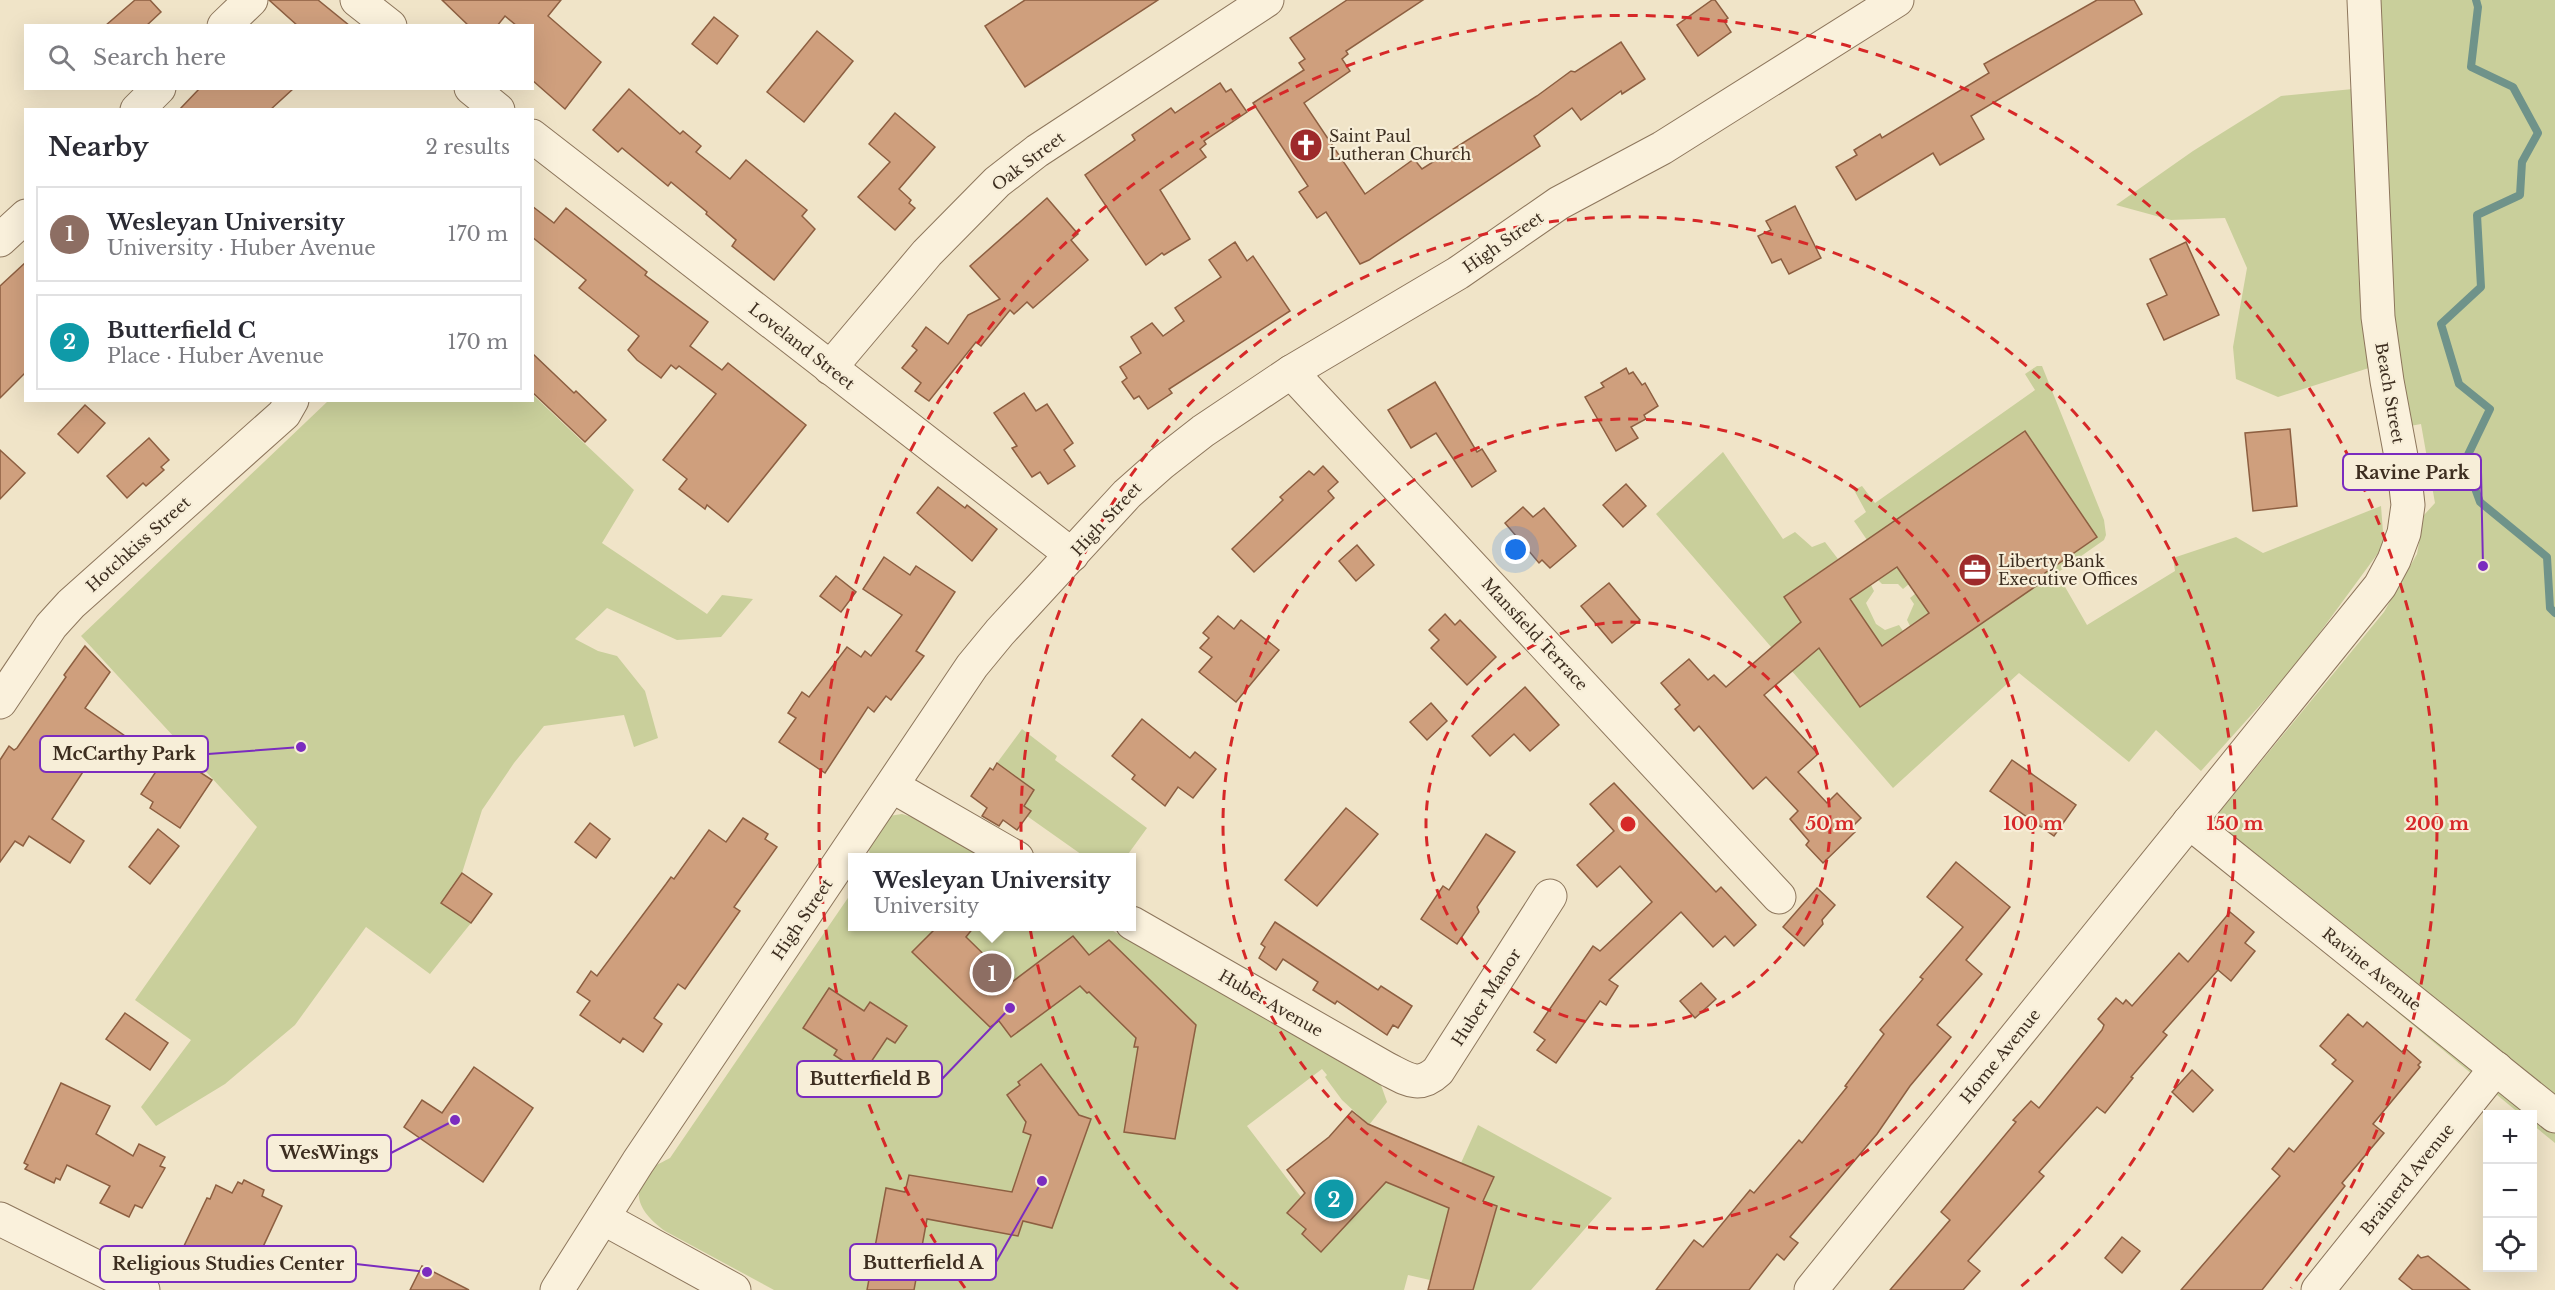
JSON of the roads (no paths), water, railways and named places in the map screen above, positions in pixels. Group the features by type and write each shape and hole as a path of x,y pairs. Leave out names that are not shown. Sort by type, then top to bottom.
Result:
{"street":[{"path":"226,24 251,0"},
{"path":"357,0 387,24"},
{"name":"Oak Street","path":"830,368 927,253 997,182 1037,152 1267,0"},
{"name":"High Street","path":"557,1290 638,1162 972,666 999,632 1127,494 1203,431 1292,372 1458,273 1559,203 1662,148 1897,0"},
{"name":"Beach Street","path":"2189,822 2380,586 2394,561 2404,533 2408,505 2405,478 2386,381 2378,317 2364,0"},
{"path":"139,108 157,90"},
{"path":"473,90 496,108"},
{"name":"Loveland Street","path":"534,138 1072,555"},
{"path":"0,240 24,218"},
{"name":"Mansfield Terrace","path":"1292,372 1779,897"},
{"name":"Hotchkiss Street","path":"0,702 51,626 71,604 284,414 291,402"},
{"path":"892,786 1008,853"},
{"name":"Ravine Avenue","path":"2189,822 2555,1116"},
{"name":"Home Avenue","path":"1811,1290 2189,822"},
{"name":"Huber Manor","path":"1411,1081 1421,1082 1430,1079 1437,1071 1550,896"},
{"name":"Huber Avenue","path":"1136,926 1411,1081"},
{"name":"Brainerd Avenue","path":"2318,1290 2496,1068"},
{"path":"0,1218 143,1290"},
{"path":"603,1218 734,1290"}],"waterway":[{"path":"2476,0 2478,7 2471,67 2513,87 2538,133 2522,162 2520,195 2477,215 2481,287 2441,324 2459,384 2490,409 2465,461 2480,502 2547,557 2550,608 2555,613"}],"place":[{"name":"Saint Paul Lutheran Church","path":"1306,145"},
{"name":"Ravine Park","path":"2483,566"},
{"name":"Liberty Bank Executive Offices","path":"1975,570"},
{"name":"McCarthy Park","path":"301,747"},
{"name":"Wesleyan University","path":"992,973"},
{"name":"Butterfield B","path":"1010,1008"},
{"name":"WesWings","path":"455,1120"},
{"name":"Butterfield A","path":"1042,1181"},
{"name":"Butterfield C","path":"1334,1199"},
{"name":"Religious Studies Center","path":"427,1272"}]}
